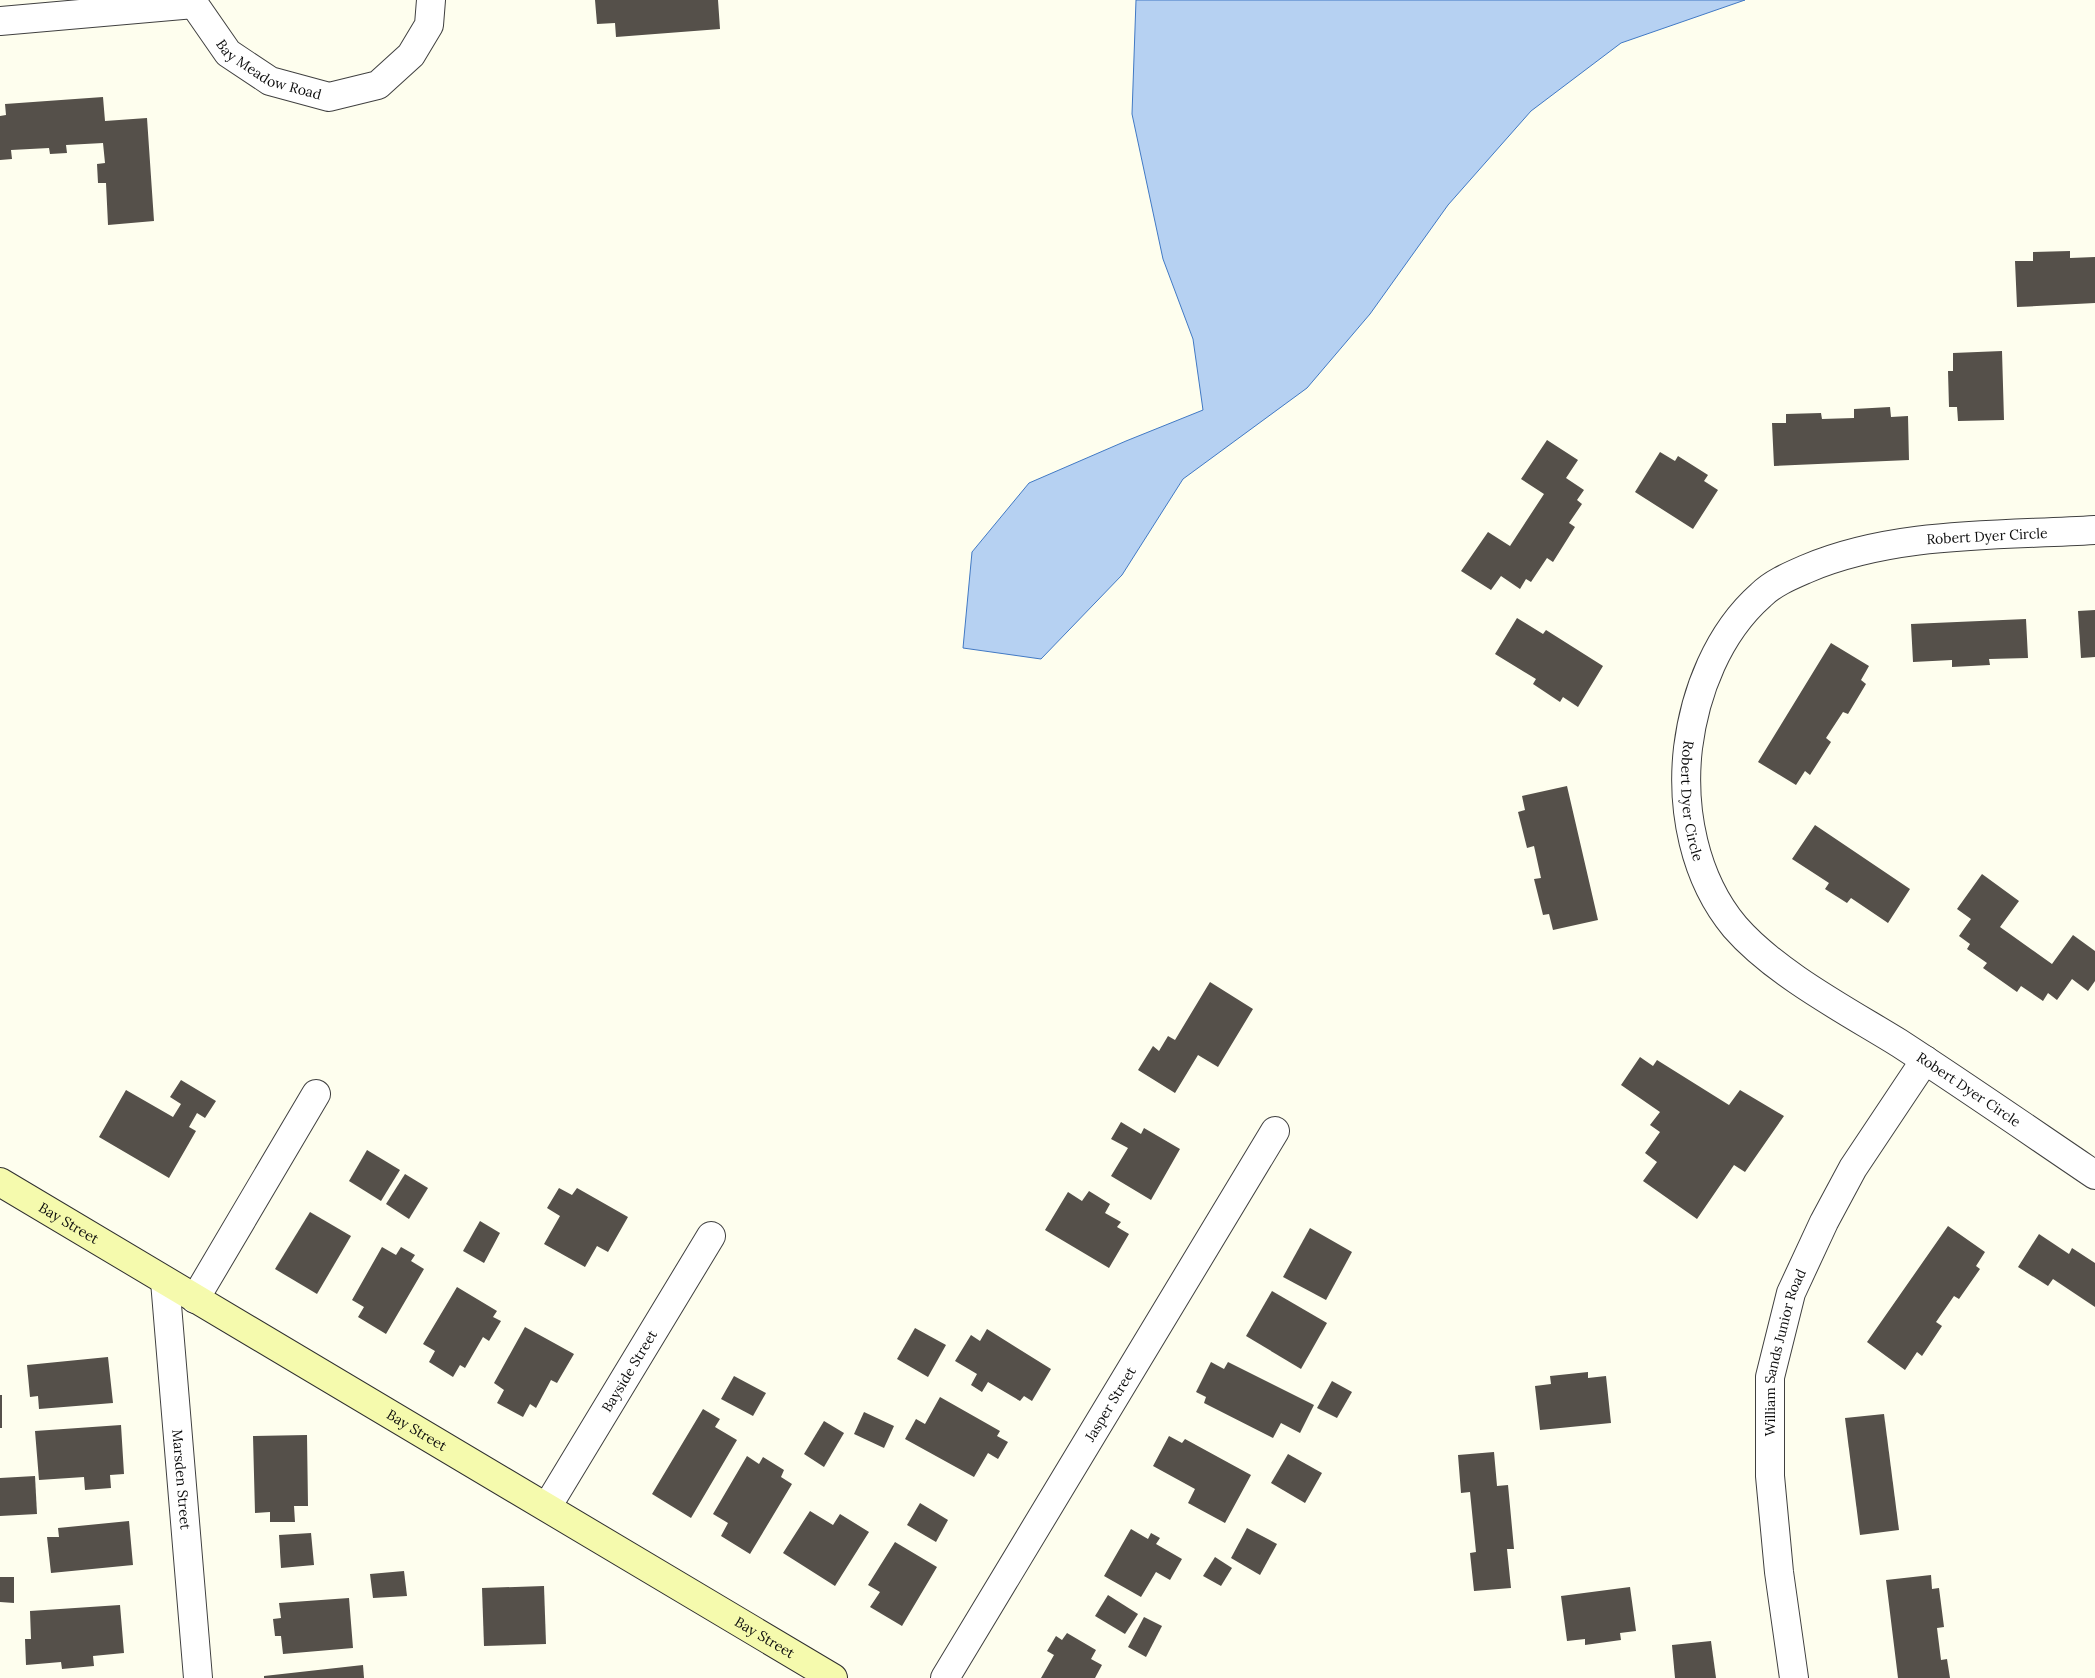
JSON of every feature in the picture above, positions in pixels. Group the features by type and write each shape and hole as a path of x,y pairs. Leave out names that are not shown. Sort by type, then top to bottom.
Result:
{"main road":[{"name":"Bay Street","path":"0,1182 833,1678"}],"street":[{"name":"Bay Meadow Road","path":"0,21 195,2 228,53 270,81 329,97 378,85 410,55 428,25 431,0"},
{"name":"Robert Dyer Circle","path":"2095,530 1919,540 1854,553 1810,567 1785,578 1762,593 1743,612 1726,637 1703,684 1691,730 1687,761 1686,793 1689,824 1695,849 1715,896 1736,928 1779,967 1925,1060 2095,1175"},
{"name":"William Sands Junior Road","path":"1794,1678 1770,1476 1770,1377 1791,1293 1824,1222 1853,1168 1925,1060"},
{"path":"195,1299 316,1094"},
{"name":"Jasper Street","path":"945,1678 1275,1131"},
{"name":"Bayside Street","path":"547,1508 711,1236"},
{"name":"Marsden Street","path":"165,1281 198,1678"}],"water":[{"path":"1136,0 1745,0 1621,43 1531,111 1448,205 1370,314 1307,388 1183,479 1122,575 1041,659 963,648 972,552 1029,483 1203,410 1193,339 1163,259 1132,114"}],"building":[{"path":"595,0 718,0 720,29 616,37 615,23 597,24"},
{"path":"103,97 105,121 147,118 154,221 108,225 106,183 98,183 97,164 105,163 103,143 66,145 67,153 50,154 49,148 11,150 12,159 0,160 0,116 6,115 5,104"},
{"path":"2070,251 2070,258 2095,257 2095,303 2017,307 2015,261 2033,261 2033,252"},
{"path":"2002,351 2004,420 1958,421 1957,407 1949,407 1948,371 1953,371 1953,353"},
{"path":"1890,407 1891,417 1908,416 1909,460 1774,466 1772,423 1786,423 1786,414 1821,413 1822,419 1854,418 1854,409"},
{"path":"1547,440 1578,460 1566,478 1584,490 1577,500 1582,504 1569,523 1575,527 1553,562 1547,558 1531,582 1526,579 1520,589 1501,576 1491,590 1461,571 1488,532 1510,546 1544,494 1521,479"},
{"path":"1660,452 1675,461 1678,456 1708,475 1704,481 1718,490 1693,529 1635,492"},
{"path":"2095,610 2095,657 2081,658 2078,611"},
{"path":"1517,618 1543,634 1546,630 1603,666 1578,707 1563,697 1560,702 1533,684 1536,679 1495,654"},
{"path":"2026,619 2028,658 1989,659 1990,665 1952,667 1952,660 1913,662 1911,624"},
{"path":"1831,643 1869,666 1861,680 1866,684 1848,714 1843,712 1826,738 1831,742 1810,775 1805,771 1796,785 1758,762"},
{"path":"1567,786 1598,920 1553,930 1549,914 1543,915 1534,879 1541,878 1534,846 1527,848 1518,812 1525,810 1522,796"},
{"path":"1815,825 1910,889 1888,923 1851,898 1847,903 1825,889 1829,883 1792,859"},
{"path":"1982,874 2019,901 2000,927 2052,964 2073,935 2095,951 2095,981 2088,991 2072,979 2057,1000 2048,993 2043,1001 2021,986 2017,992 1983,968 1987,963 1967,949 1970,944 1959,936 1971,919 1957,909"},
{"path":"1210,982 1253,1009 1218,1067 1198,1055 1175,1093 1138,1070 1153,1046 1159,1051 1168,1036 1175,1040"},
{"path":"1640,1057 1653,1066 1657,1060 1729,1105 1740,1090 1784,1116 1745,1172 1734,1165 1697,1219 1643,1181 1657,1162 1645,1153 1660,1132 1650,1125 1660,1112 1621,1085"},
{"path":"181,1080 216,1101 205,1118 197,1113 189,1127 196,1131 169,1178 99,1137 126,1090 173,1117 181,1104 170,1097"},
{"path":"1121,1122 1141,1134 1144,1128 1180,1149 1151,1200 1111,1176 1128,1148 1111,1139"},
{"path":"367,1150 400,1170 381,1201 349,1181"},
{"path":"405,1174 428,1188 409,1219 386,1204"},
{"path":"559,1188 572,1195 577,1188 628,1217 608,1252 597,1246 585,1267 544,1244 560,1216 547,1208"},
{"path":"1089,1191 1110,1204 1105,1213 1121,1222 1117,1227 1129,1234 1109,1268 1045,1230 1068,1192 1082,1201"},
{"path":"310,1212 351,1236 317,1294 275,1269"},
{"path":"480,1221 500,1233 484,1263 463,1251"},
{"path":"1948,1226 1985,1252 1976,1266 1980,1269 1959,1299 1954,1296 1936,1322 1942,1326 1922,1356 1917,1352 1905,1370 1867,1342"},
{"path":"1310,1228 1352,1252 1326,1300 1283,1277"},
{"path":"2039,1234 2069,1254 2072,1248 2095,1263 2095,1307 2053,1279 2048,1286 2018,1267"},
{"path":"382,1247 396,1255 401,1247 415,1255 411,1261 424,1269 386,1334 358,1317 364,1307 352,1300"},
{"path":"457,1287 497,1311 493,1317 501,1321 489,1341 483,1337 465,1368 460,1365 453,1377 429,1362 435,1351 423,1344"},
{"path":"1272,1291 1327,1323 1301,1369 1246,1336"},
{"path":"525,1327 574,1354 557,1383 551,1380 536,1408 530,1404 523,1417 497,1403 504,1390 494,1383"},
{"path":"915,1328 946,1345 928,1377 897,1359"},
{"path":"987,1329 1051,1369 1032,1401 1024,1396 1020,1401 988,1382 982,1392 971,1385 977,1374 955,1361 971,1335 980,1341"},
{"path":"108,1357 113,1403 39,1409 38,1396 30,1397 27,1365"},
{"path":"1211,1362 1224,1369 1228,1362 1314,1405 1300,1433 1281,1423 1273,1438 1204,1403 1206,1397 1196,1392"},
{"path":"1588,1372 1588,1378 1606,1376 1611,1423 1540,1430 1535,1386 1551,1384 1550,1376"},
{"path":"734,1376 766,1393 753,1416 721,1399"},
{"path":"1332,1381 1352,1392 1337,1418 1317,1408"},
{"path":"0,1395 2,1395 2,1428 0,1428"},
{"path":"940,1397 1000,1431 997,1436 1008,1442 998,1459 988,1453 974,1477 905,1439 916,1419 925,1424"},
{"path":"703,1409 720,1419 715,1427 737,1440 691,1518 652,1494"},
{"path":"864,1412 894,1426 884,1448 854,1434"},
{"path":"1884,1414 1899,1530 1860,1535 1845,1418"},
{"path":"824,1421 844,1433 824,1467 804,1454"},
{"path":"121,1425 124,1474 110,1475 111,1488 85,1490 84,1477 39,1480 35,1431"},
{"path":"307,1435 308,1506 294,1506 295,1522 270,1522 270,1512 255,1513 253,1436"},
{"path":"1169,1436 1182,1443 1185,1439 1251,1475 1225,1523 1188,1503 1195,1489 1153,1466"},
{"path":"1494,1452 1497,1486 1508,1485 1514,1549 1507,1549 1511,1588 1474,1591 1470,1553 1476,1552 1470,1492 1461,1493 1458,1455"},
{"path":"1288,1454 1322,1473 1305,1503 1271,1483"},
{"path":"747,1456 759,1464 763,1457 784,1470 781,1477 792,1484 750,1554 721,1536 728,1523 713,1514"},
{"path":"35,1476 37,1514 0,1516 0,1478"},
{"path":"920,1503 948,1520 936,1542 907,1525"},
{"path":"810,1511 833,1525 840,1514 869,1532 835,1586 783,1553"},
{"path":"129,1521 133,1565 51,1573 47,1537 59,1537 58,1528"},
{"path":"1247,1528 1277,1544 1260,1575 1231,1558"},
{"path":"1131,1529 1148,1539 1151,1533 1160,1538 1156,1544 1182,1559 1170,1580 1156,1572 1141,1597 1104,1576"},
{"path":"311,1533 314,1565 281,1568 279,1535"},
{"path":"895,1542 937,1567 902,1626 870,1607 880,1592 868,1585"},
{"path":"1215,1557 1232,1568 1221,1586 1203,1576"},
{"path":"404,1571 407,1596 373,1598 370,1574"},
{"path":"1931,1575 1932,1589 1939,1588 1944,1627 1937,1628 1941,1660 1947,1659 1950,1678 1898,1678 1886,1580"},
{"path":"0,1577 14,1577 14,1603 0,1602"},
{"path":"544,1586 546,1644 484,1646 482,1588"},
{"path":"1630,1587 1636,1631 1620,1633 1621,1640 1585,1645 1585,1639 1567,1641 1561,1596"},
{"path":"1108,1595 1138,1614 1125,1634 1095,1616"},
{"path":"349,1598 353,1648 283,1654 281,1636 275,1636 273,1619 281,1618 279,1603"},
{"path":"120,1605 124,1653 93,1656 94,1666 62,1669 61,1662 26,1665 25,1639 31,1639 30,1611"},
{"path":"1144,1617 1162,1626 1146,1657 1128,1647"},
{"path":"1067,1633 1096,1650 1091,1659 1102,1665 1095,1678 1041,1678 1054,1655 1047,1651 1056,1636 1062,1640"},
{"path":"1711,1641 1716,1678 1675,1678 1672,1645"},
{"path":"363,1665 364,1678 264,1678 264,1676"}]}
